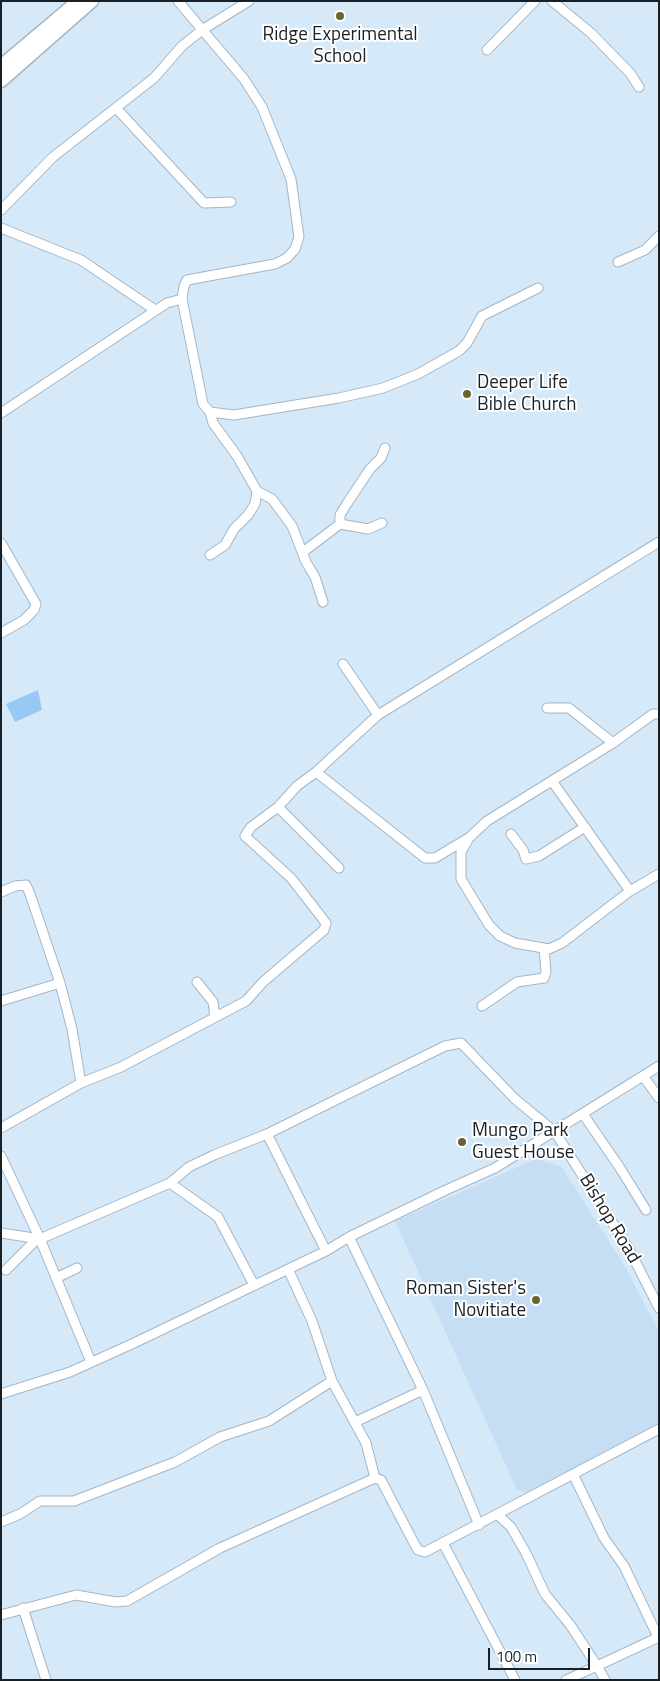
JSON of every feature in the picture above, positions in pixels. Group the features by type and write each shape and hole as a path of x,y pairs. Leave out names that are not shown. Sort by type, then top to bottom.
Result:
{"main road":[{"path":"60,17 66,1"},
{"path":"1,66 60,17 86,2"},
{"path":"1,80 86,2"}],"street":[{"path":"178,1 244,78 262,107 291,179 299,237 295,249 287,258 275,264 187,280 182,299 203,404 210,412 213,423 237,456 257,491 272,499 292,526 315,577 323,602"},
{"path":"1,210 52,157 117,110 154,78 182,46 202,30 249,1"},
{"path":"487,50 535,1"},
{"path":"552,1 591,33 630,73 639,87"},
{"path":"117,110 204,203 232,202"},
{"path":"1,228 81,260 155,310"},
{"path":"618,262 646,250 659,236"},
{"path":"210,412 234,415 338,398 383,388 418,374 459,351 482,316 538,288"},
{"path":"1,413 167,302 182,299"},
{"path":"340,524 340,515 370,469 381,458 385,448"},
{"path":"210,555 225,545 234,529 248,515 256,504 257,491"},
{"path":"303,552 340,524 368,529 382,523"},
{"path":"1,1128 81,1083 121,1067 246,1001 264,982 326,927 326,923 291,878 245,836 251,827 278,807 297,786 316,772 378,715 659,542"},
{"path":"1,543 36,604 34,610 24,620 1,633"},
{"path":"343,664 378,715"},
{"path":"547,708 569,708 613,744"},
{"path":"316,772 425,858 435,858 470,837 487,821 613,744 653,714 659,714"},
{"path":"552,781 630,891"},
{"path":"278,807 339,868"},
{"path":"511,834 523,850 526,859 539,856 585,827"},
{"path":"470,837 461,852 461,879 489,925 500,936 515,943 549,949 562,943 630,891 659,874"},
{"path":"1,892 16,886 26,885 60,982 72,1029 81,1083"},
{"path":"482,1006 518,982 544,978 546,972 544,948"},
{"path":"1,1001 60,982"},
{"path":"197,982 212,1002 215,1017"},
{"name":"Bishop Road","path":"267,1134 445,1046 461,1042 515,1099 555,1132 629,1250 659,1308"},
{"path":"1,1394 70,1372 132,1344 326,1251 349,1237 495,1168 659,1066"},
{"path":"643,1076 659,1098"},
{"path":"583,1114 646,1210"},
{"path":"6,1270 34,1241 170,1183 189,1167 267,1134 326,1251"},
{"path":"1,1156 40,1239 91,1362"},
{"path":"170,1183 218,1217 254,1285"},
{"path":"1,1233 40,1239"},
{"path":"349,1237 423,1390 479,1525"},
{"path":"56,1278 77,1268"},
{"path":"288,1269 312,1321 332,1380 366,1443 375,1478"},
{"path":"1,1522 20,1514 40,1501 74,1501 175,1462 220,1437 270,1421 332,1380"},
{"path":"355,1422 423,1390"},
{"path":"1,1615 76,1595 116,1602 127,1601 220,1548 375,1478 381,1480 418,1550 425,1552 659,1429"},
{"path":"566,1680 659,1637 624,1566 604,1538 573,1474"},
{"path":"498,1515 511,1527 526,1553 545,1594 571,1626 605,1680"},
{"path":"443,1543 515,1680"},
{"path":"22,1608 46,1680"}],"shaded area":[{"name":"Roman Sister's Novitiate","path":"536,1159 561,1166 626,1268 659,1332 659,1427 527,1493 517,1490 395,1221"}],"water":[{"path":"38,690 42,710 15,722 6,704"}],"place":[{"name":"Ridge Experimental School","path":"340,16"},
{"name":"Deeper Life Bible Church","path":"467,394"},
{"name":"Mungo Park Guest House","path":"462,1142"},
{"name":"Roman Sister's Novitiate","path":"536,1300"}]}
